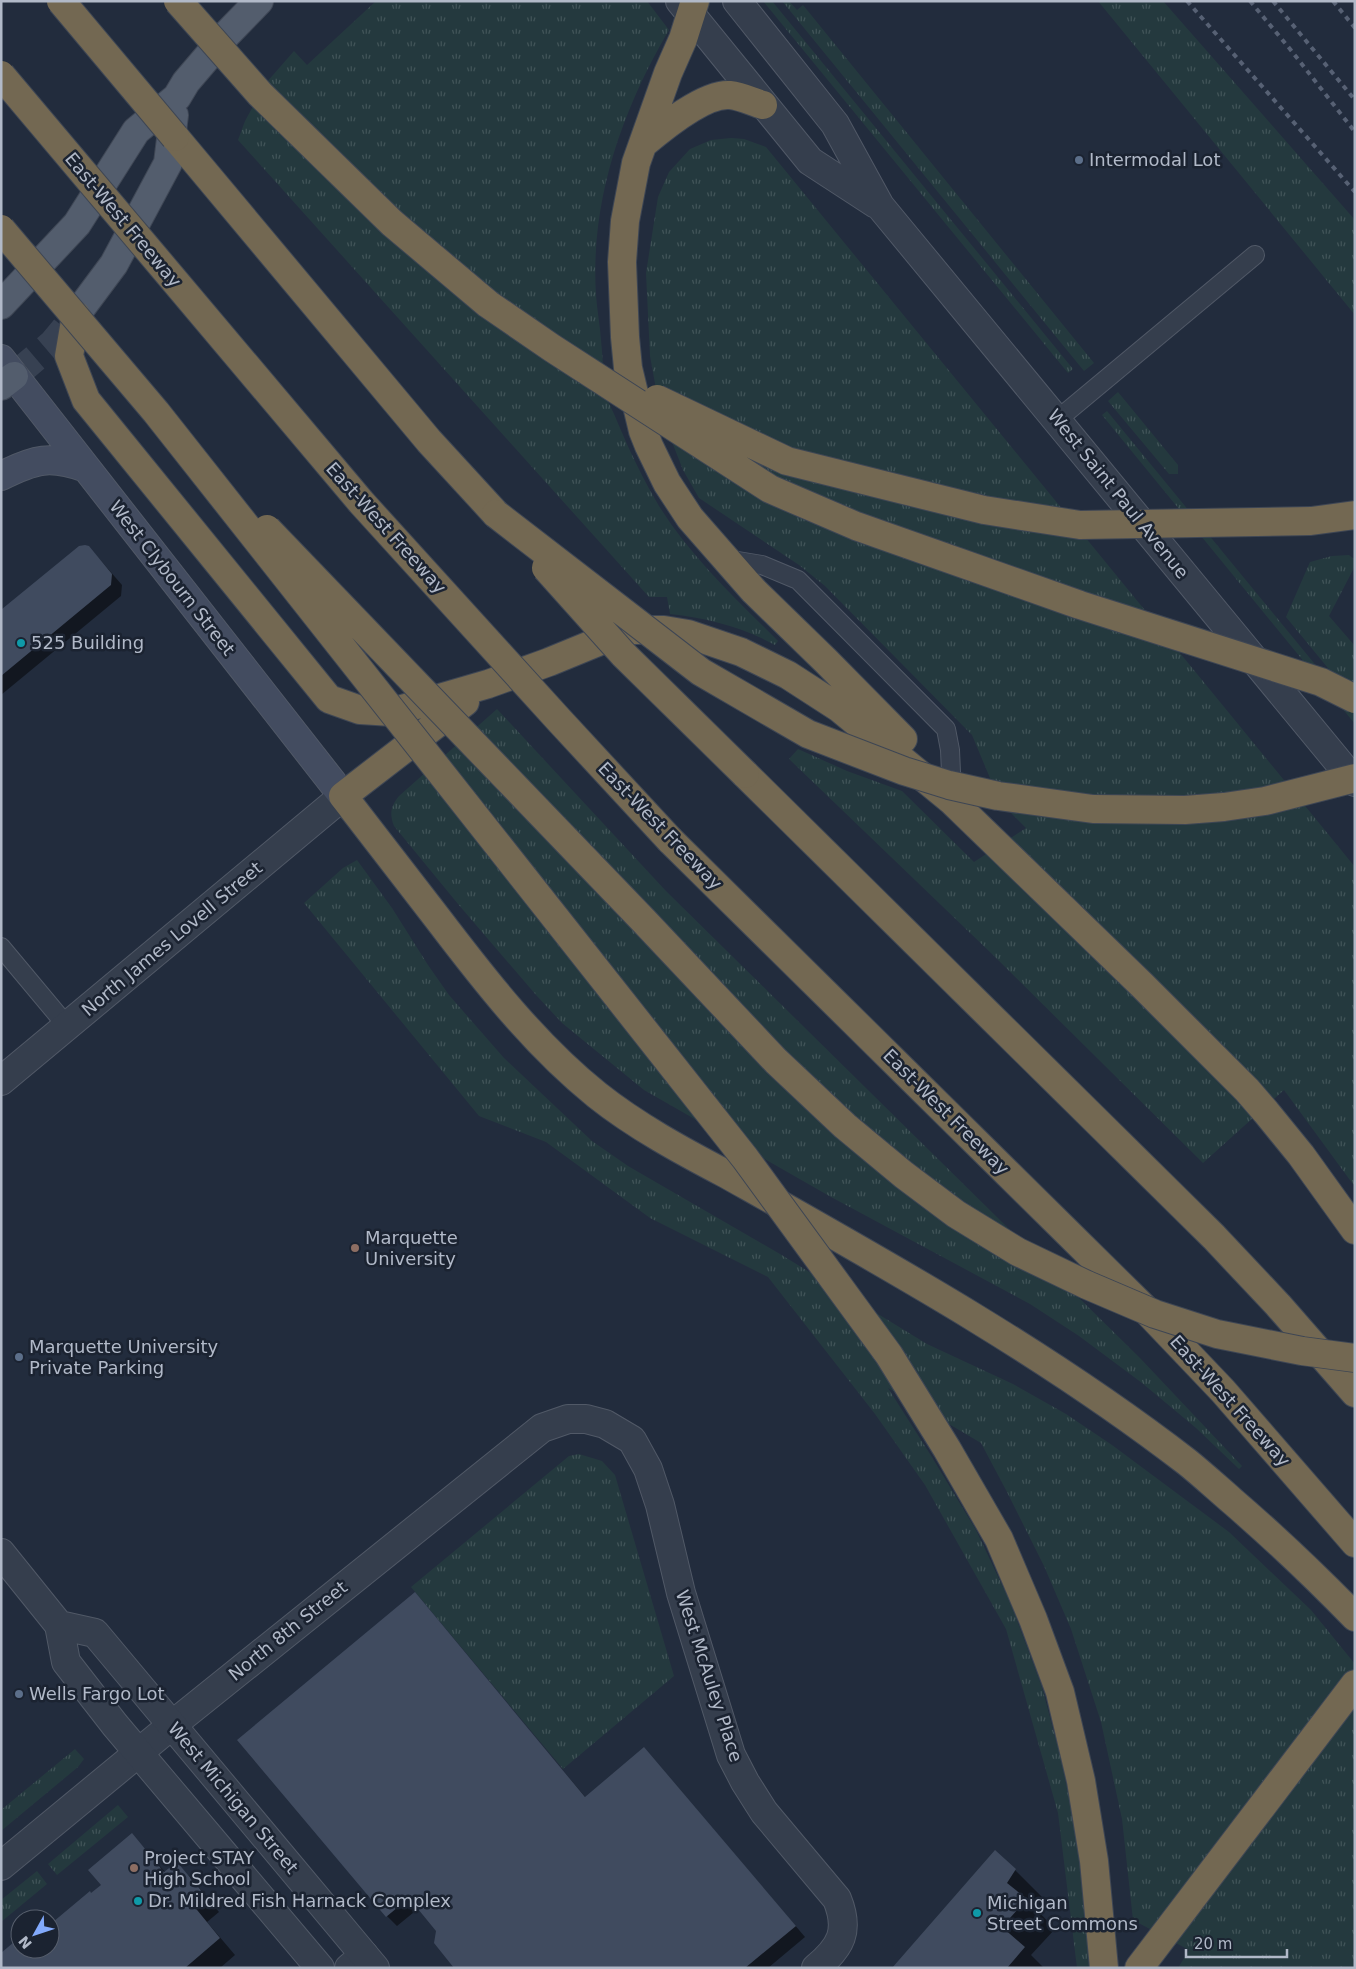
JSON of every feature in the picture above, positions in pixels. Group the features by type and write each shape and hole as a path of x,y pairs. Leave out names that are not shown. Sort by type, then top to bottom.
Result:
{"highway":[{"path":"61,1 429,441 624,654 1214,1237 1278,1305 1355,1392"},
{"path":"178,1 260,94 392,222 488,304 552,348 770,489 856,526 1080,605 1321,682 1355,699"},
{"path":"689,6 644,144 636,163 625,221 622,302 628,368 644,431 649,446 667,482 690,518 754,591 910,747 952,801"},
{"name":"East-West Freeway","path":"1,75 361,502 559,720 670,840 1144,1308 1229,1398 1355,1543"},
{"path":"644,144 669,122 716,97 729,95 764,105"},
{"path":"1,229 156,412 745,1158 889,1355 947,1449 999,1539 1033,1619 1060,1692 1081,1781 1094,1861 1104,1968"},
{"path":"76,315 69,356 86,400 329,699 360,710 392,712 488,684 549,662 627,630 664,630 688,634 741,652 788,675 839,708 952,801 1187,1030 1248,1090 1301,1155 1355,1230"},
{"path":"552,348 787,461 984,510 1080,525 1311,521 1355,515"},
{"path":"156,412 776,1061 845,1126 904,1175 956,1214 1018,1252 1087,1285 1155,1314 1217,1334 1302,1351 1355,1358"},
{"path":"496,514 701,672 808,734 904,771 950,785 998,796 1093,809 1185,810 1224,807 1265,801 1355,778"},
{"path":"488,684 343,796 459,947 516,1016 550,1053 598,1095 687,1154 726,1174 955,1304 1021,1345 1082,1387 1187,1462 1285,1547 1355,1617"},
{"path":"1139,1968 1355,1684"}],"main road":[{"path":"1,305 77,224 136,131 176,97 221,40 256,4"},
{"path":"76,315 114,264 168,164 176,97"},
{"name":"West Clybourn Street","path":"5,374 86,468 343,796"},
{"path":"1,476 39,460 65,460 86,468"}],"street":[{"name":"West Saint Paul Avenue","path":"736,1 835,124 880,206 1355,782"},
{"name":"West Saint Paul Avenue","path":"689,6 764,105 810,161 880,206"},
{"name":"North James Lovell Street","path":"1,1082 343,796"},
{"name":"North 8th Street","path":"1,1866 172,1725 542,1428 568,1419 586,1419"},
{"name":"West McAuley Place","path":"586,1419 605,1424 632,1440 648,1469 660,1505 681,1593 731,1755 764,1812 837,1899 842,1913 844,1931 836,1948 820,1964"},
{"path":"1,1553 59,1625 66,1662 115,1725 140,1752 320,1968"},
{"name":"West Michigan Street","path":"59,1625 96,1633 363,1964"}],"lane":[{"path":"1058,420 1255,255"},
{"path":"726,559 762,565 798,580 946,729 950,750 952,801"},
{"path":"1,947 68,1026"}],"green space":[{"path":"376,1 647,1 669,30 652,60 624,124 604,191 598,225 595,260 596,295 607,397 631,454 659,506 685,543 730,593 778,641 775,645 750,633 724,624 670,614 667,597 649,597 238,140 245,121 266,83 294,51 307,65"},
{"path":"763,1 772,1 1073,369 1068,373"},
{"path":"782,1 789,1 797,10 803,5 1094,363 1084,371"},
{"path":"1098,1 1163,1 1355,220 1355,315"},
{"path":"744,139 766,147 1355,867 1355,1187 1284,1090 1203,1163 992,954 789,759 798,749 847,771 902,791 974,862 1026,828 1000,802 972,735 825,586 799,565 699,498 683,470 660,411 650,356 646,273 658,197 669,172 690,149 711,140"},
{"path":"1118,392 1178,465 1178,474 1169,474 1108,401"},
{"path":"1107,411 1355,713 1355,724 1102,415"},
{"path":"1349,555 1355,560 1355,566 1329,616 1355,646 1355,701 1286,617 1310,562 1332,556"},
{"path":"497,709 666,891 1140,1358 1242,1466 1239,1469 1196,1428 1142,1383 1079,1336 1030,1304 831,1197 644,1090 562,1023 458,904 394,826 391,813 394,803 399,796"},
{"path":"357,860 392,908 449,995 504,1058 592,1141 628,1166 780,1254 927,1344 1013,1384 1066,1414 1112,1445 1229,1532 1311,1610 1355,1664 1355,1968 1178,1968 1189,1950 1133,1920 1122,1819 1101,1722 1071,1629 1044,1566 981,1443 888,1388 976,1530 1011,1604 1042,1687 1061,1759 1077,1836 1083,1877 1089,1968 1077,1968 1058,1813 1006,1629 925,1485 875,1414 768,1277 650,1218 546,1142 479,1116 304,903 343,868"},
{"path":"579,1454 602,1461 615,1475 674,1676 563,1769 411,1587 569,1456"},
{"path":"75,1749 84,1759 78,1767 1,1831 1,1810"},
{"path":"118,1805 128,1817 57,1875 48,1864"},
{"path":"37,1871 47,1884 17,1909 10,1909 10,1915 1,1922 1,1900"}],"building":[{"name":"525 Building","path":"79,546 89,546 112,574 111,585 1,676 1,608"},
{"path":"415,1592 585,1797 644,1747 796,1926 745,1968 454,1968 434,1943 436,1931 409,1898 386,1917 237,1740"},
{"name":"Project STAY High School","path":"132,1833 164,1872 177,1862 205,1895 193,1905 220,1938 185,1968 1,1968 1,1953 10,1945 10,1959 60,1959 60,1916 90,1891 91,1893 101,1885 88,1870"},
{"name":"Michigan Street Commons","path":"995,1850 1016,1869 1007,1883 1027,1899 1002,1927 1025,1947 1007,1968 892,1968"}],"tunnel":[{"path":"14,376 53,343 76,315"}],"railway":[{"path":"1187,1 1355,192"},
{"path":"1250,1 1355,132"},
{"path":"1273,1 1355,100"},
{"path":"1333,1 1355,28"}],"place":[{"name":"Intermodal Lot","path":"1079,160"},
{"name":"525 Building","path":"21,643"},
{"name":"Marquette University","path":"355,1248"},
{"name":"Marquette University Private Parking","path":"19,1357"},
{"name":"Wells Fargo Lot","path":"19,1694"},
{"name":"Project STAY High School","path":"134,1868"},
{"name":"Dr. Mildred Fish Harnack Complex","path":"138,1901"},
{"name":"Michigan Street Commons","path":"977,1913"}]}
